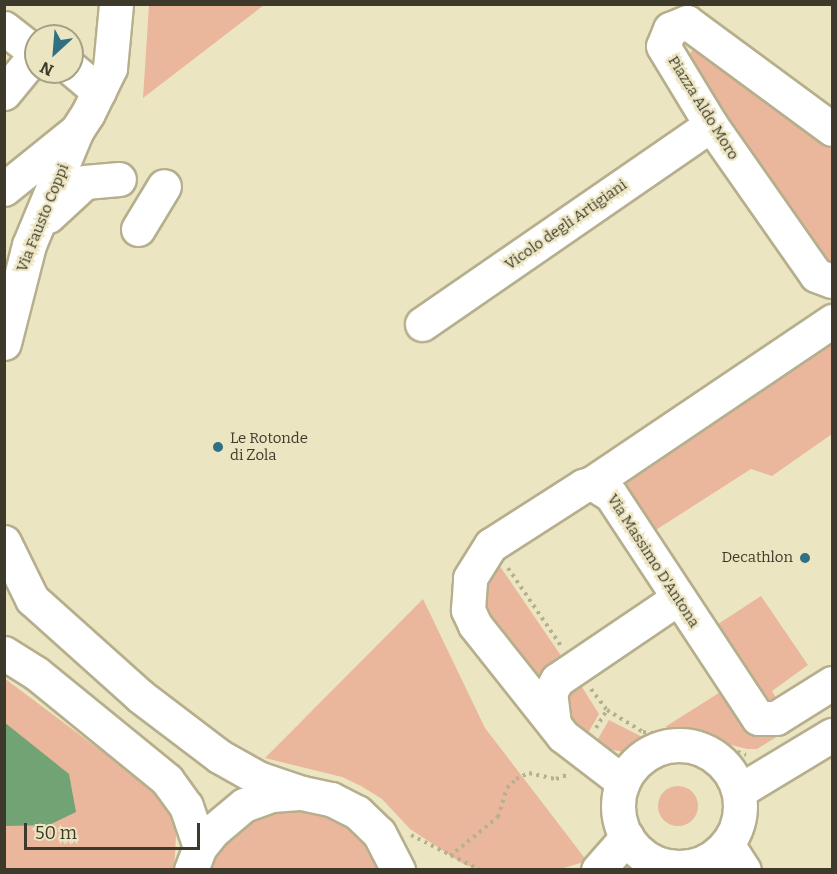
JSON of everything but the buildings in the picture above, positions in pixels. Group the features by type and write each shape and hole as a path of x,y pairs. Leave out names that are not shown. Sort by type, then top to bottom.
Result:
{"street":[{"name":"Via Fausto Coppi","path":"4,342 29,245 77,130 110,68 116,4"},
{"name":"Piazza Aldo Moro","path":"832,129 687,22 670,29 663,46 711,125 816,275 832,281"},
{"path":"4,28 24,44"},
{"path":"4,93 24,69"},
{"path":"84,79 99,92"},
{"name":"Vicolo degli Artigiani","path":"422,324 711,125"},
{"name":"Via Fausto Coppi","path":"4,189 77,130"},
{"path":"29,245 54,206 85,182 119,179"},
{"path":"138,229 164,186"},
{"path":"592,483 832,321"},
{"name":"Via Massimo D'Antona","path":"611,788 554,724 475,625 468,610 470,578 491,545 592,483 611,495 758,718 776,718 832,683"},
{"path":"4,543 32,599 140,696 219,756 258,778 302,793 331,799 394,833 436,863"},
{"path":"554,724 550,693 557,680 678,598"},
{"path":"4,653 36,673 167,780 186,806 196,858"},
{"path":"739,792 832,735"},
{"path":"598,870 617,833 619,810 611,788 648,753 665,746 684,745 703,749 719,759 739,792 741,810 736,857 687,866 651,866 617,833"},
{"path":"196,858 219,823 244,805 272,795 302,793"},
{"path":"394,833 398,870"}],"path":[{"path":"506,564 563,650"},
{"path":"587,684 607,710 643,732 695,737"},
{"path":"593,734 607,710"},
{"path":"436,863 469,844 498,817 507,788 516,779 529,773 556,779 568,777 572,770"},
{"path":"611,788 617,833"},
{"path":"394,833 436,863 480,870"}],"shaded area":[{"path":"149,4 264,5 143,98"},
{"path":"698,45 832,138 832,264 821,259 691,69 688,55"},
{"path":"832,336 832,434 772,476 751,469 651,533 615,480"},
{"path":"495,559 566,663 542,697 487,626 480,581"},
{"path":"761,596 808,665 772,691 780,705 770,709 712,628"},
{"path":"423,599 485,728 587,861 557,870 480,869 465,865 410,829 382,799 361,786 342,777 265,758"},
{"path":"575,676 599,714 584,740 564,725 558,695"},
{"path":"4,678 159,794 177,820 174,869 5,869"},
{"path":"722,691 760,733 778,736 757,749 747,749 665,727"},
{"path":"609,720 654,743 623,752 594,746"},
{"path":"4,722 69,774 76,812 49,825 5,826"},
{"path":"678,786 686,787 692,792 697,798 697,814 692,820 686,825 678,826 670,825 664,820 659,814 658,806 659,798 664,792 670,787"},
{"path":"294,809 325,814 352,829 372,852 379,870 209,870 217,851 238,829 264,814"}],"place":[{"name":"Le Rotonde di Zola","path":"218,447"},
{"name":"Decathlon","path":"805,558"}]}
